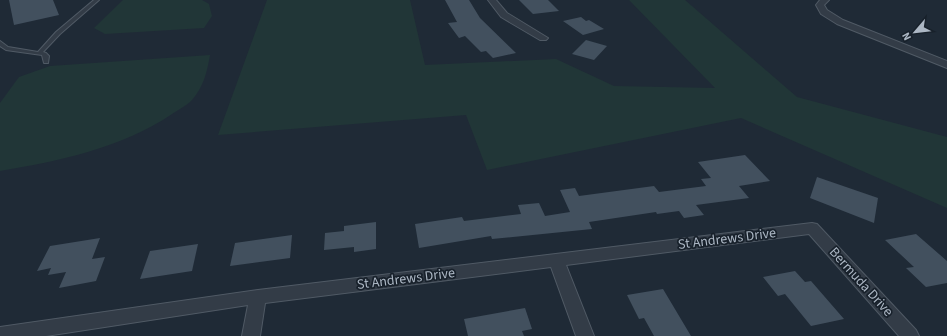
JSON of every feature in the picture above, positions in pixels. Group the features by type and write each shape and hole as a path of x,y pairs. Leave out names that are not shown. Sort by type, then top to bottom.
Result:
{"street":[{"path":"492,0 504,15 543,38"},
{"path":"825,0 820,5 824,12 840,22 947,65"},
{"name":"St Andrews Drive","path":"0,335 258,297 812,228"},
{"name":"Bermuda Drive","path":"812,228 910,336"},
{"path":"556,260 584,336"},
{"path":"251,336 258,297"}],"lane":[{"path":"40,53 58,33 97,0"},
{"path":"0,43 5,50 40,53 46,56 46,62"}],"green space":[{"path":"123,0 202,0 209,4 212,16 204,28 105,34 94,28"},
{"path":"267,0 410,0 425,65 556,59 614,86 715,88 629,0 685,0 797,97 947,137 947,208 741,118 487,170 466,115 218,135"},
{"path":"210,55 204,79 192,100 153,126 132,136 89,152 45,163 0,171 0,103 19,77 50,66"}],"building":[{"path":"9,0 53,0 59,15 14,25"},
{"path":"445,0 469,0 480,18 516,53 493,58 486,51 481,52 465,36 459,38 448,23 457,22"},
{"path":"519,0 548,0 559,11 533,14"},
{"path":"581,17 586,21 589,20 604,29 583,35 563,21"},
{"path":"586,40 607,46 594,60 572,54"},
{"path":"745,155 770,181 739,186 749,198 696,205 704,215 684,218 679,211 657,214 656,212 589,222 592,229 492,239 491,236 419,248 415,224 462,217 464,221 521,214 518,205 539,203 545,216 570,212 560,190 575,188 579,196 654,186 659,192 706,186 701,179 711,178 698,162"},
{"path":"817,177 878,198 874,223 810,198"},
{"path":"376,222 376,249 354,252 354,247 324,250 325,233 344,231 344,226"},
{"path":"916,234 947,261 947,283 926,287 906,268 914,267 885,240"},
{"path":"292,235 290,258 230,266 235,243"},
{"path":"100,238 92,259 105,257 96,281 59,288 66,272 48,275 51,268 37,271 50,246"},
{"path":"198,244 192,271 140,279 150,251"},
{"path":"795,271 805,282 811,281 844,319 811,326 785,294 778,296 763,277"},
{"path":"663,289 691,336 654,336 644,318 639,319 627,295"},
{"path":"525,308 532,329 522,331 524,336 468,336 464,319"}]}
